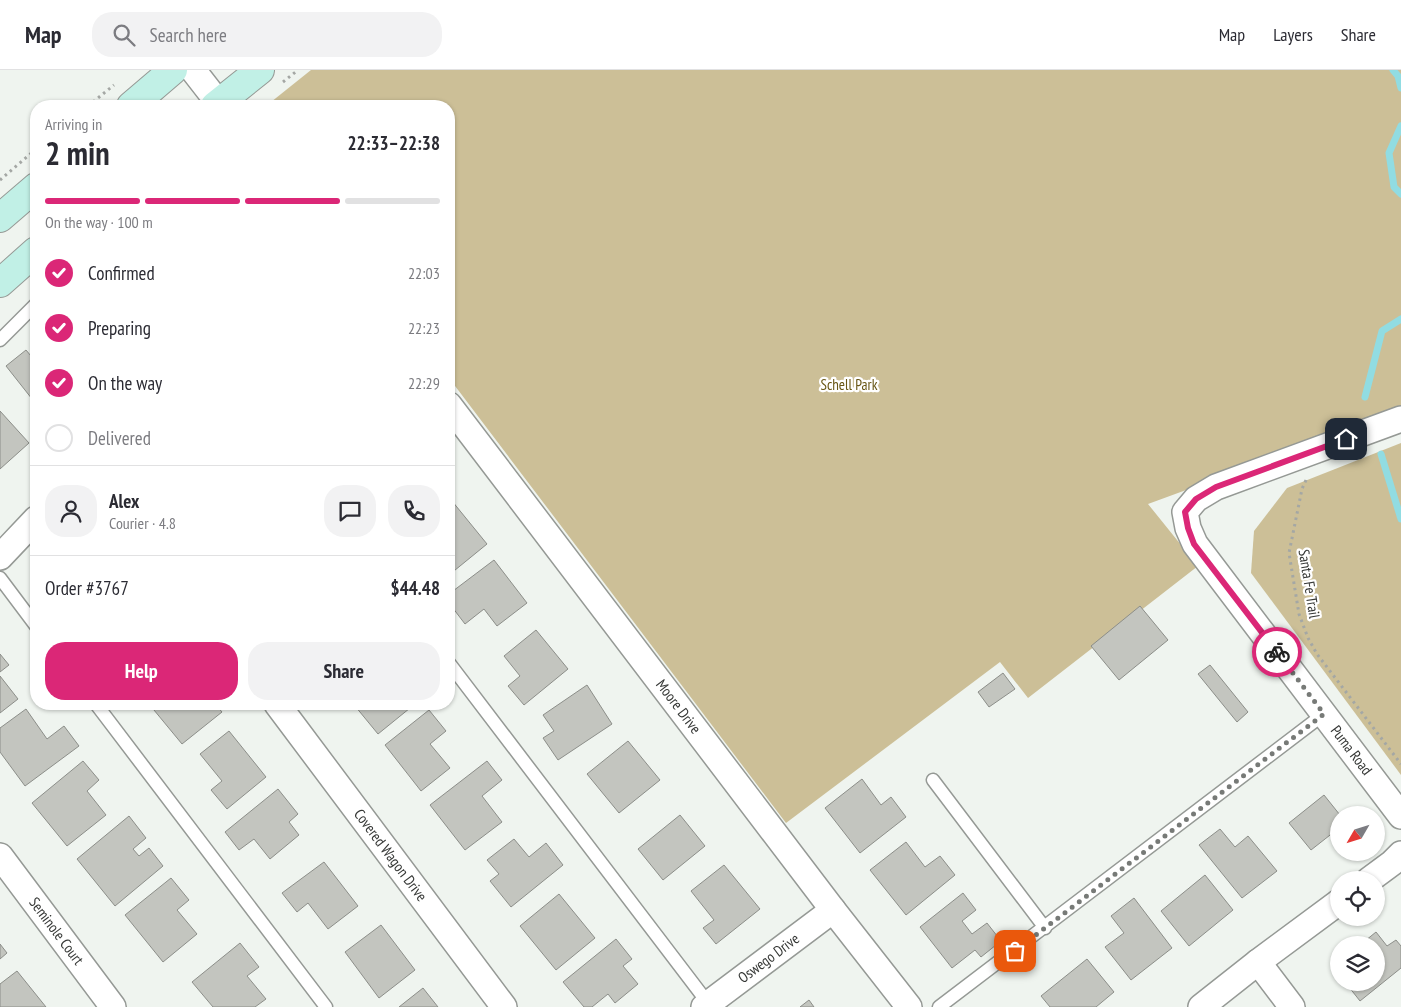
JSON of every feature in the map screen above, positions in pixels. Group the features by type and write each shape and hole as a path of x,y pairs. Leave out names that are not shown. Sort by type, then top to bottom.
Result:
{"main road":[{"path":"138,100 173,70"},
{"path":"224,100 260,70"},
{"path":"0,218 30,192"},
{"path":"0,284 30,256"}],"street":[{"path":"193,70 214,100"},
{"name":"Moore Drive","path":"455,413 833,910 910,1007"},
{"name":"Puma Road","path":"1401,419 1216,487 1196,499 1185,512 1194,544 1401,816"},
{"path":"0,557 30,525"},
{"name":"Covered Wagon Drive","path":"281,710 504,1007"},
{"name":"Seminole Court","path":"0,856 113,1007"},
{"path":"1385,871 1398,864"},
{"path":"1201,1007 1330,909"},
{"name":"Oswego Drive","path":"708,1006 833,910"},
{"path":"1258,962 1292,1007"}],"lane":[{"path":"0,340 30,310"},
{"path":"0,578 30,618"},
{"path":"455,671 708,1006"},
{"path":"101,710 326,1007"},
{"path":"939,1007 1324,714"},
{"path":"933,780 1045,928"}],"path":[{"path":"96,100 118,82"},
{"path":"0,180 30,154"},
{"name":"Santa Fe Trail","path":"1309,474 1302,489 1289,553 1300,614 1308,638 1317,654 1401,764"}],"green space":[{"name":"Schell Park","path":"311,70 1401,70 1401,411 1148,504 1198,566 1028,698 1000,662 786,823 455,386 455,100 274,100"},
{"path":"1401,443 1401,775 1251,573 1254,531 1287,488"}],"building":[{"path":"26,350 30,355 30,396 6,366"},
{"path":"0,411 29,443 0,469"},
{"path":"455,505 487,544 455,570"},
{"path":"494,560 527,603 497,626 484,609 465,624 455,611 455,589"},
{"path":"1140,606 1168,640 1119,680 1091,646"},
{"path":"536,630 568,669 524,705 508,686 520,676 504,656"},
{"path":"0,654 9,665 0,672"},
{"path":"1210,665 1248,712 1237,722 1198,674"},
{"path":"1003,673 1015,689 989,707 978,692"},
{"path":"0,676 18,699 0,713"},
{"path":"587,685 612,724 558,760 543,738 554,731 543,715"},
{"path":"26,709 47,739 64,726 79,746 25,786 0,752 0,728"},
{"path":"154,710 220,710 222,712 182,744"},
{"path":"358,710 408,710 378,734"},
{"path":"429,710 446,731 430,744 450,768 421,791 385,745"},
{"path":"229,731 266,777 227,809 211,790 222,781 200,754"},
{"path":"628,741 660,780 619,813 587,774"},
{"path":"83,761 99,780 87,791 106,815 67,846 32,803"},
{"path":"487,761 502,780 482,796 502,822 465,850 430,805"},
{"path":"862,779 881,805 891,797 906,817 860,853 825,808"},
{"path":"278,789 298,814 289,822 299,835 270,859 254,839 239,850 225,832"},
{"path":"1324,795 1333,806 1330,806 1330,835 1311,850 1289,823"},
{"path":"680,815 705,846 663,880 638,849"},
{"path":"129,816 146,838 133,849 139,856 149,848 163,866 115,906 77,859"},
{"path":"1220,829 1235,847 1248,836 1277,871 1242,898 1199,845"},
{"path":"514,839 529,857 546,843 563,865 511,907 490,881 499,874 487,860"},
{"path":"906,842 925,867 940,856 955,875 906,915 870,870"},
{"path":"324,862 358,906 328,929 308,903 297,912 282,893"},
{"path":"724,865 760,909 716,944 703,928 714,920 691,891"},
{"path":"1205,875 1233,910 1189,946 1161,911"},
{"path":"171,878 189,900 177,910 197,934 163,962 125,915"},
{"path":"963,893 976,910 962,921 972,934 987,923 1001,941 981,957 975,950 952,968 920,927"},
{"path":"559,894 595,938 556,970 520,926"},
{"path":"1134,898 1172,948 1131,980 1105,947 1124,933 1111,916"},
{"path":"381,925 415,970 379,998 345,952"},
{"path":"1376,932 1379,936 1371,936"},
{"path":"616,939 632,959 623,966 638,984 615,1003 608,994 592,1007 584,1007 563,982"},
{"path":"1396,940 1401,946 1401,968 1385,981 1385,943 1387,946"},
{"path":"240,943 259,967 247,976 266,999 255,1007 213,1007 192,982"},
{"path":"0,944 7,953 0,959"},
{"path":"1087,959 1114,992 1096,1007 1050,1007 1041,996"},
{"path":"17,971 46,1007 0,1007 0,984"},
{"path":"423,988 438,1007 399,1007"},
{"path":"1352,991 1372,991 1360,1001"},
{"path":"809,1000 814,1007 800,1007"}],"waterway":[{"path":"1393,70 1398,76 1401,88"},
{"path":"1401,126 1389,153 1394,187 1401,194"},
{"path":"1365,397 1382,331 1401,319"},
{"path":"1381,454 1401,519"}],"way so far":[{"path":"1015,951 1324,714 1277,652"}],"route":[{"path":"1277,652 1194,544 1185,512 1196,499 1216,487 1346,439"}]}
